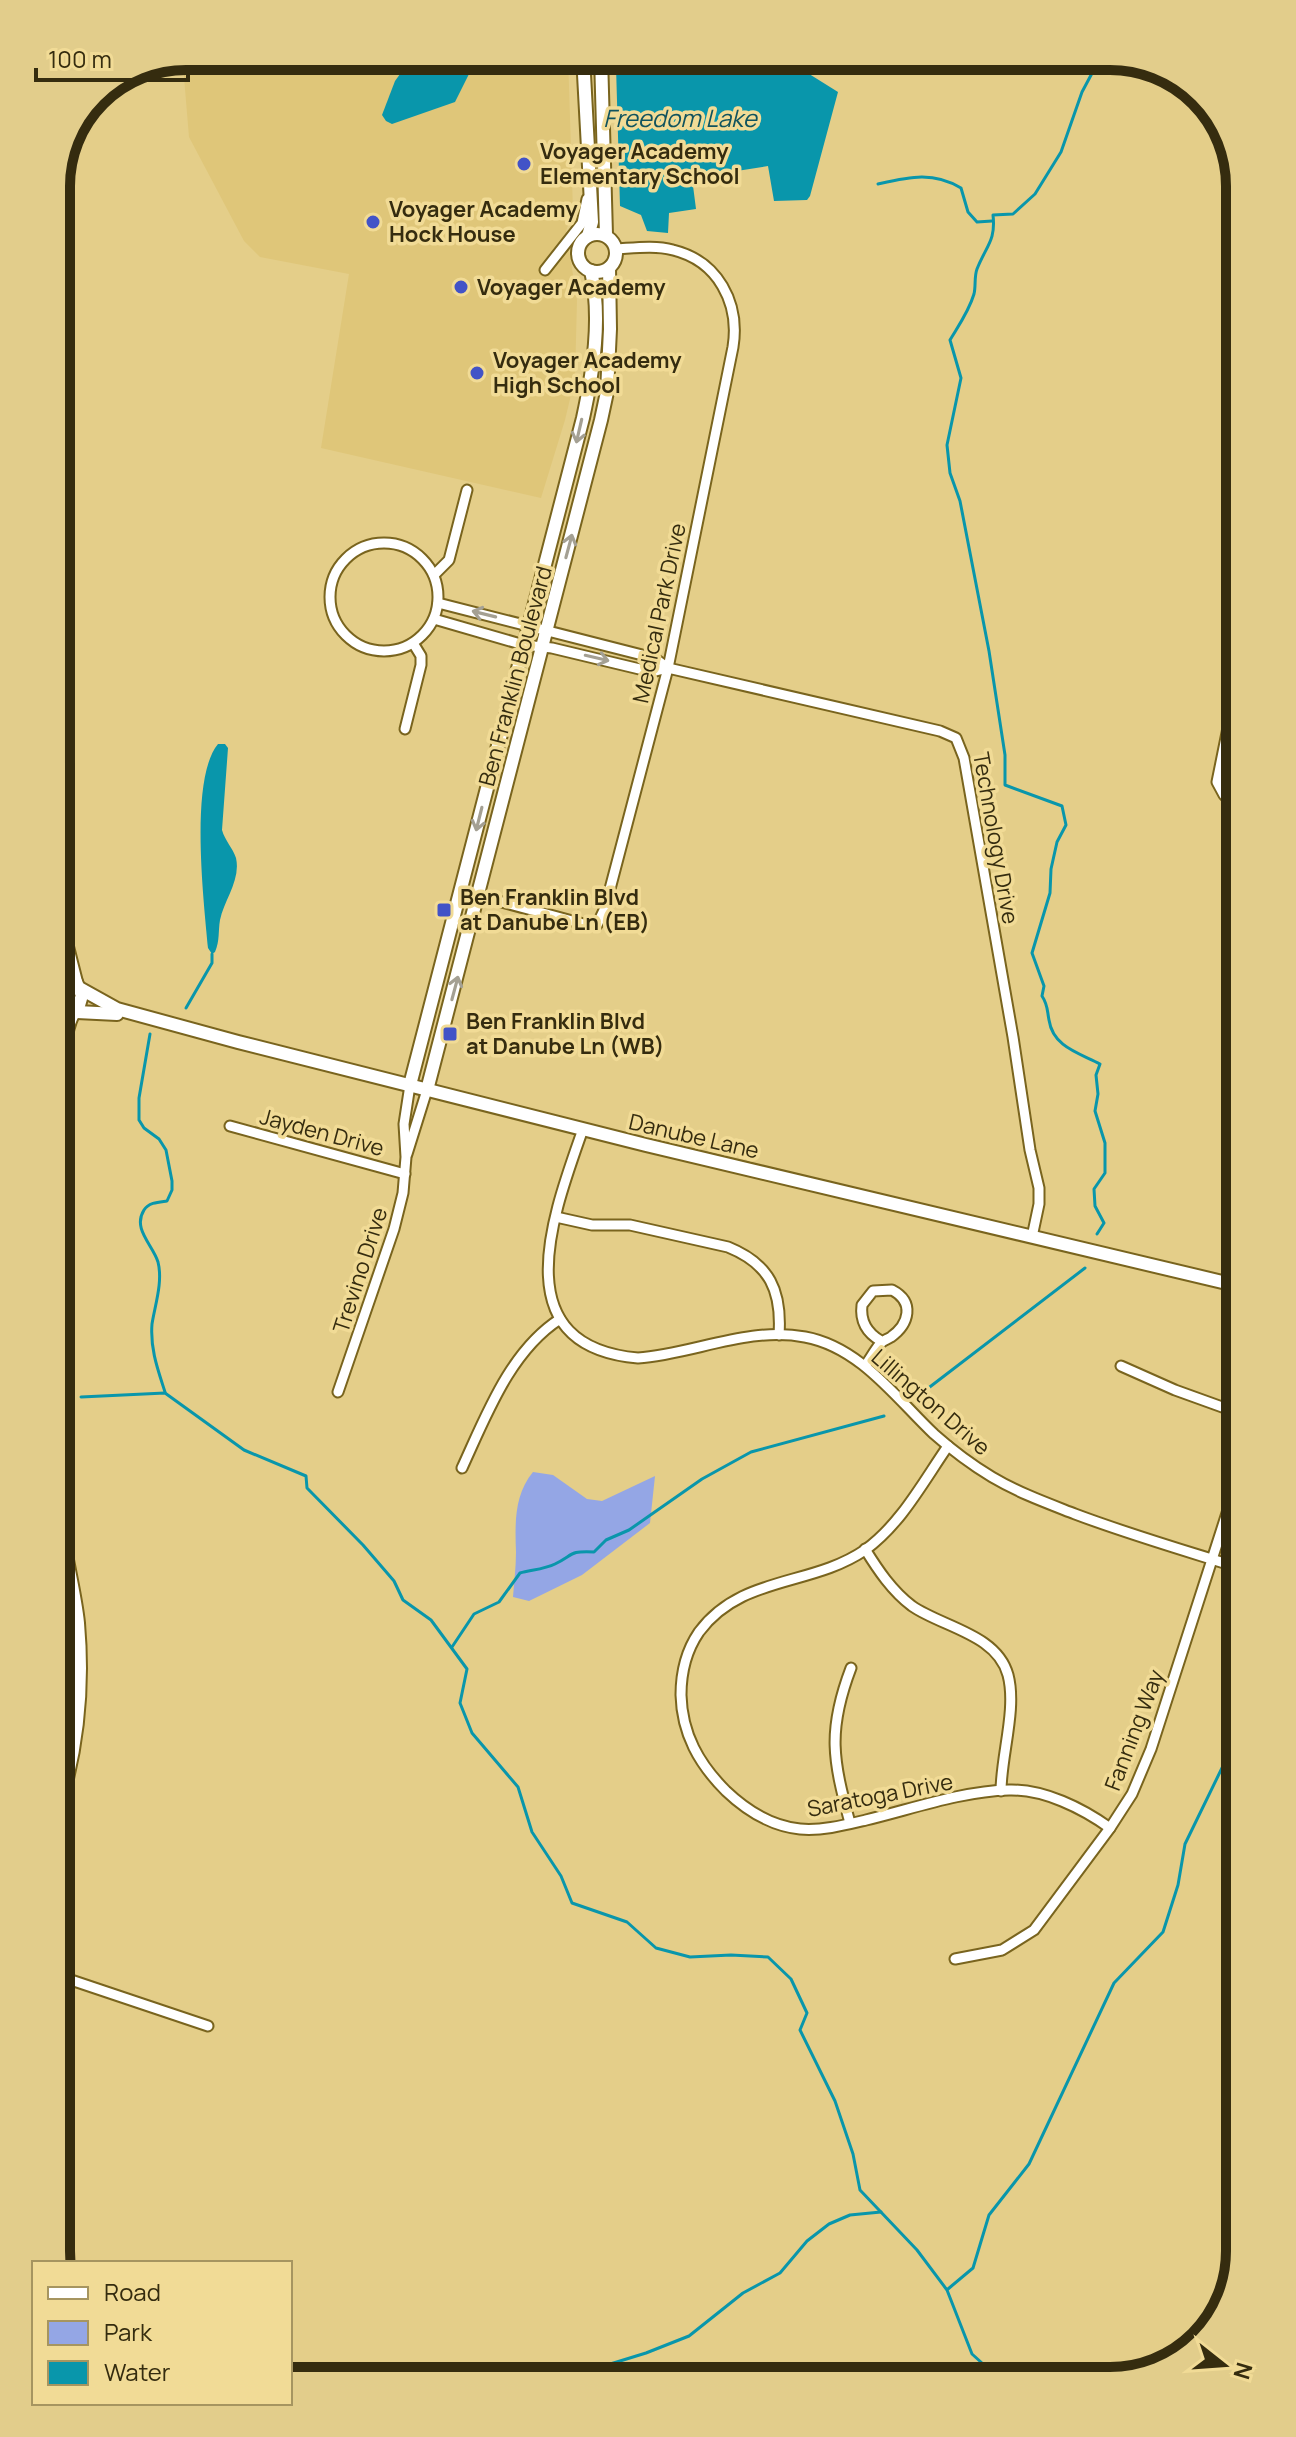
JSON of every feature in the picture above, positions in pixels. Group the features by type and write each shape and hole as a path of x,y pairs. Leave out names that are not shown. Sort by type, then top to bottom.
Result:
{"street":[{"path":"584,70 592,222 588,236 580,245 578,257 585,268 601,272 609,268 615,259 616,249 606,235 601,70"},
{"path":"545,270 582,223 589,183"},
{"path":"588,236 597,233 606,235"},
{"name":"Medical Park Drive","path":"461,891 591,926 597,925 605,908 668,668 733,347 734,317 724,285 697,260 671,249 616,249"},
{"name":"Ben Franklin Boulevard","path":"427,1090 607,392 609,268"},
{"name":"Ben Franklin Boulevard","path":"410,1085 589,389 595,313 595,287 591,271"},
{"path":"434,575 449,560 467,490"},
{"path":"384,542 408,548 419,555 434,575 438,603 434,619 413,643 389,651 377,651 353,642 336,624 329,600 334,575 349,555 371,543 384,542"},
{"name":"Technology Drive","path":"438,603 654,658 668,668 938,730 956,738 960,745 1039,1188 1032,1237"},
{"name":"Technology Drive","path":"434,619 524,645 652,672 668,668"},
{"path":"405,729 421,665 421,656 413,643"},
{"path":"1226,735 1217,782 1226,797"},
{"path":"70,953 82,1001 70,1016"},
{"name":"Danube Lane","path":"70,982 101,1002 144,1018"},
{"name":"Danube Lane","path":"70,1016 111,1013 144,1018 583,1129 1226,1283"},
{"name":"Trevino Drive","path":"338,1392 394,1229 403,1193 406,1157 404,1124 410,1085"},
{"name":"Trevino Drive","path":"406,1157 418,1127 427,1090"},
{"name":"Jayden Drive","path":"230,1126 405,1174"},
{"path":"462,1468 490,1407 512,1371 533,1342 560,1319 549,1291 546,1260 583,1129"},
{"path":"556,1217 592,1225 630,1225 743,1253 770,1278 779,1309 779,1335"},
{"path":"865,1366 881,1341 900,1328 908,1312 906,1302 892,1290 882,1288 873,1291 862,1305 862,1321 881,1341"},
{"name":"Lillington Drive","path":"560,1319 587,1343 621,1357 638,1358 753,1336 808,1337 825,1342 865,1366 948,1446 992,1477 1034,1499 1226,1564"},
{"path":"1121,1366 1226,1408"},
{"name":"Saratoga Drive","path":"948,1446 891,1527 865,1549 828,1568 739,1597 725,1605 706,1624 689,1648 681,1690 682,1713 695,1753 739,1803 764,1819 798,1829 850,1823 1001,1791 1026,1792 1069,1804 1110,1828"},
{"name":"Fanning Way","path":"955,1959 1002,1950 1034,1930 1132,1794 1151,1749 1226,1518"},
{"path":"865,1549 894,1590 912,1606 972,1635 1003,1665 1008,1674 1010,1699 1001,1791"},
{"path":"70,1576 78,1621 80,1689 70,1764"},
{"path":"850,1823 834,1751 837,1712 851,1668"},
{"path":"70,1980 208,2026"}],"shaded area":[{"name":"Voyager Academy","path":"186,70 568,70 573,211 566,231 577,300 575,378 541,498 321,448 349,274 260,257 244,241 189,137"}],"green space":[{"path":"533,1472 553,1475 587,1499 602,1501 655,1476 650,1523 582,1575 529,1601 513,1597 517,1510 522,1490"}],"water":[{"path":"403,70 471,70 455,102 392,124 382,115 395,81"},
{"name":"Freedom Lake","path":"616,70 803,70 838,92 807,200 774,201 768,166 692,178 696,209 669,213 668,233 647,231 641,215 620,206"},
{"path":"218,744 225,744 228,748 222,830 235,854 237,866 220,920 217,948 212,954 208,948 204,902 201,812 209,761"}],"waterway":[{"path":"1094,70 1082,92 1061,152 1035,194 1013,214 993,215 992,237 977,269 972,300 950,340 961,378 947,445 950,473 960,501 989,651 1005,755 1005,785 1062,806 1066,825 1057,842 1050,893 1032,953 1044,986 1042,996 1051,1029 1068,1048 1100,1064 1096,1075 1098,1094 1095,1111 1105,1143 1105,1173 1094,1189 1095,1206 1104,1223 1097,1234"},
{"path":"878,184 911,178 941,179 961,188 968,212 977,222 992,221"},
{"path":"186,1008 212,963 212,954"},
{"path":"150,1034 139,1098 139,1120 166,1150 172,1190 167,1201 146,1207 140,1224 158,1262 159,1285 152,1342 165,1392"},
{"path":"918,1396 1085,1268"},
{"path":"81,1397 165,1393 244,1450 306,1476 307,1488 394,1581 403,1600 431,1620 467,1669 460,1703 472,1733 518,1787 532,1832 561,1876 572,1903 627,1922 656,1948 690,1957 768,1957 791,1979 807,2013 800,2030 835,2101 853,2154 860,2190 917,2250 947,2290 972,2354 986,2367"},
{"path":"452,1647 474,1614 499,1602 520,1573 551,1566 576,1553 594,1552 606,1540 629,1530 702,1479 751,1452 884,1416"},
{"path":"948,2289 973,2268 989,2215 1029,2164 1114,1983 1163,1932 1178,1885 1185,1844 1226,1760"},
{"path":"600,2367 689,2336 743,2293 780,2273 807,2241 829,2224 850,2215 881,2212"}],"place":[{"name":"Voyager Academy Elementary School","path":"524,164"},
{"name":"Voyager Academy Hock House","path":"373,222"},
{"name":"Voyager Academy","path":"461,287"},
{"name":"Voyager Academy High School","path":"477,373"},
{"name":"Ben Franklin Blvd at Danube Ln (EB)","path":"444,910"},
{"name":"Ben Franklin Blvd at Danube Ln (WB)","path":"450,1034"}]}
